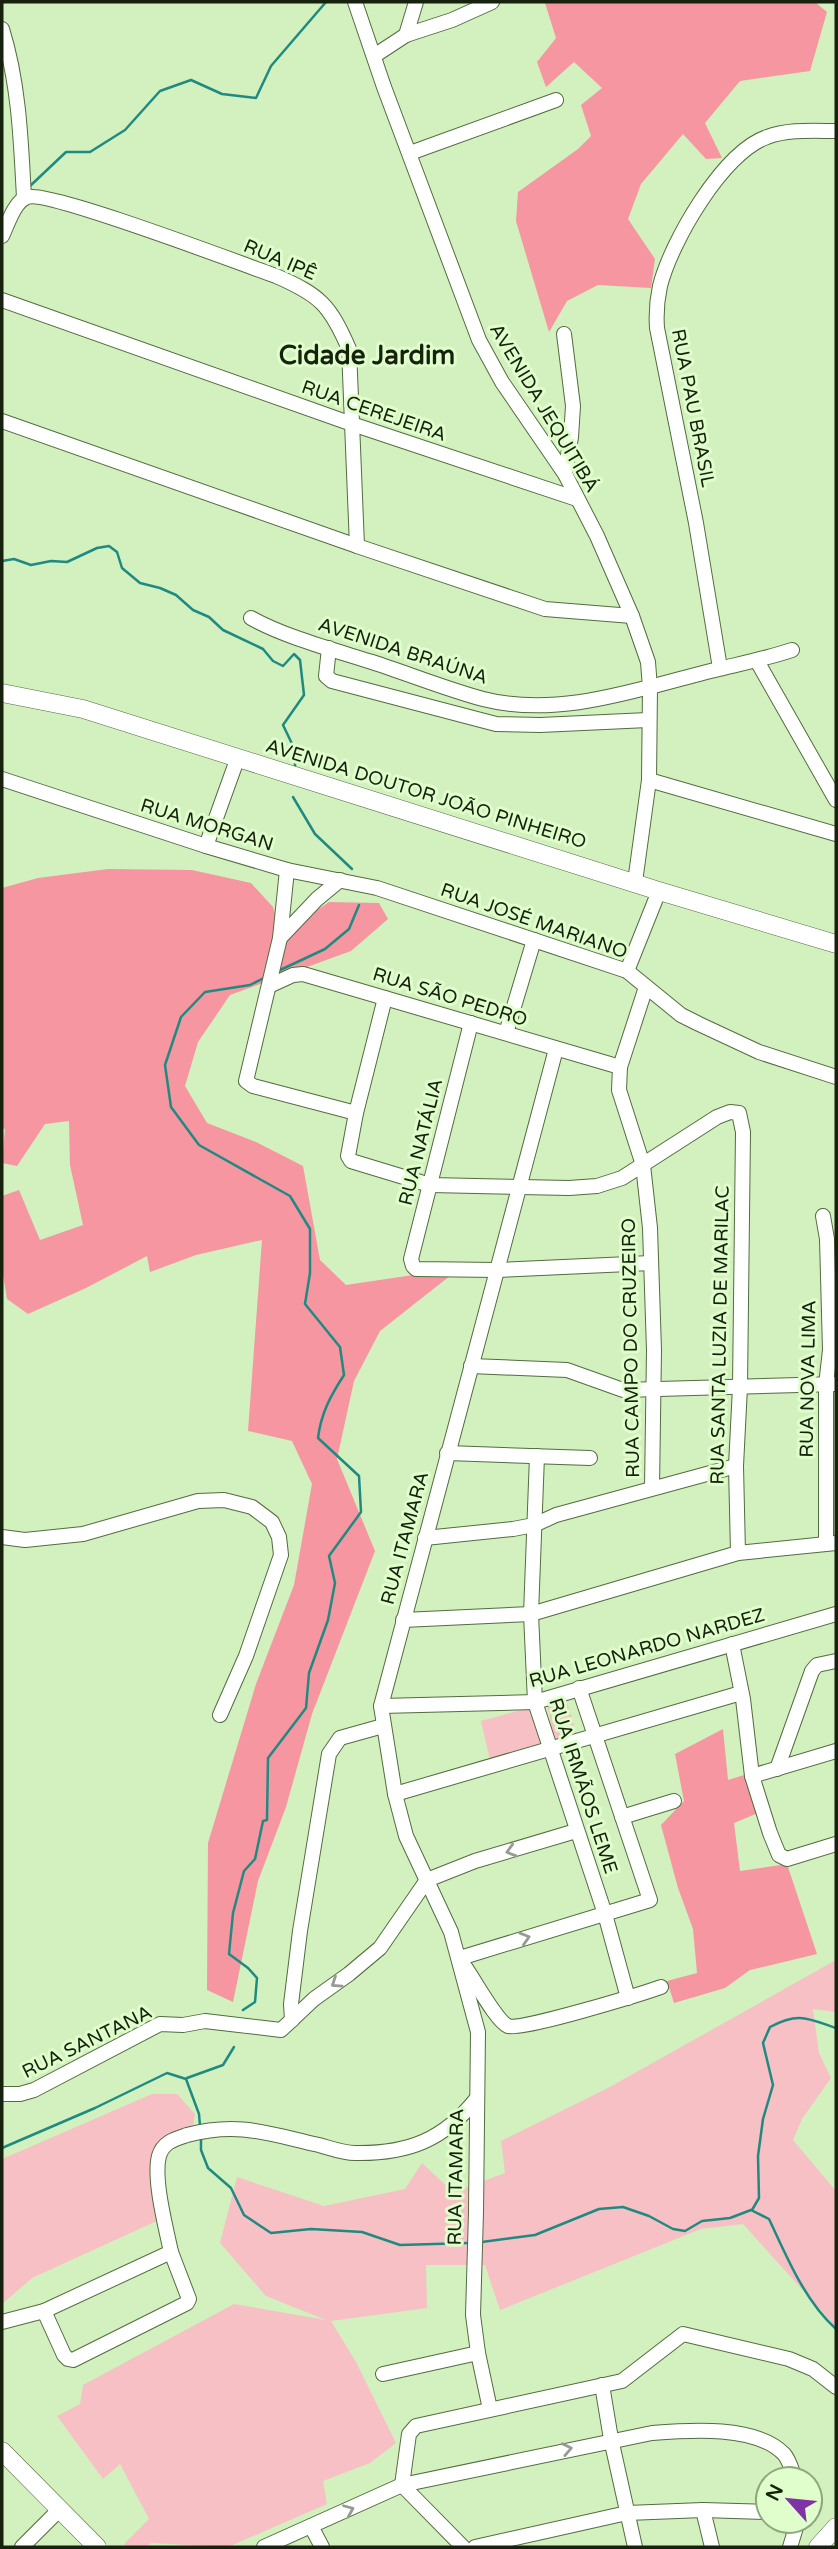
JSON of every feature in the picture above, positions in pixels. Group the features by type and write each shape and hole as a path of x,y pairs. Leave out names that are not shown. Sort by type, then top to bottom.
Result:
{"main road":[{"name":"AVENIDA DOUTOR JOÃO PINHEIRO","path":"2,693 83,709 659,891 836,944"},
{"path":"2,2451 97,2547"},
{"path":"818,2547 836,2527"}],"street":[{"name":"AVENIDA JEQUITIBÁ","path":"355,2 479,340 502,382 565,474 597,536 632,616 648,662 649,780 635,882"},
{"path":"406,35 416,2"},
{"path":"374,56 406,35 452,20 492,2"},
{"path":"2,29 10,55 17,100 23,198 2,236"},
{"path":"410,153 556,100"},
{"name":"RUA PAU BRASIL","path":"720,668 696,523 657,328 659,294 674,247 728,163 764,137 790,132 836,131"},
{"name":"RUA IPÊ","path":"23,198 33,195 45,197 105,216 276,276 319,298 336,319 348,349 357,546"},
{"name":"RUA CEREJEIRA","path":"2,300 352,424 577,499"},
{"path":"564,334 573,405 565,474"},
{"path":"2,421 545,609 632,616"},
{"name":"AVENIDA BRAÚNA","path":"251,618 329,648 485,699 536,705 562,704 650,688 792,650"},
{"path":"329,648 326,676 332,681 496,724 540,726 648,720"},
{"path":"757,661 836,800"},
{"path":"479,719 485,699"},
{"path":"206,846 238,757"},
{"name":"RUA MORGAN","path":"2,779 287,870 377,888 404,897"},
{"path":"649,780 836,834"},
{"path":"287,870 280,938 246,1082 273,1092 356,1113"},
{"path":"280,938 317,899 340,880"},
{"path":"626,971 659,891"},
{"name":"RUA JOSÉ MARIANO","path":"404,897 626,971 681,1015 759,1052 836,1077"},
{"path":"506,1034 534,940"},
{"name":"RUA SÃO PEDRO","path":"270,986 293,975 303,974 621,1067"},
{"name":"RUA CAMPO DO CRUZEIRO","path":"646,987 621,1067 620,1097 643,1165 650,1228 652,1488"},
{"path":"385,998 356,1113 348,1156 351,1161 430,1185 520,1188 597,1186 622,1178 643,1165"},
{"name":"RUA NATÁLIA","path":"471,1023 411,1264 416,1269 497,1270"},
{"name":"RUA ITAMARA","path":"490,2409 473,2315 478,2032 451,1932 406,1836 395,1794 381,1706 555,1049"},
{"name":"RUA SANTA LUZIA DE MARILAC","path":"643,1165 717,1117 737,1112 742,1118 740,1387 736,1466 738,1553"},
{"name":"RUA NOVA LIMA","path":"823,1216 827,1239 831,1384 831,1543"},
{"path":"497,1270 652,1263"},
{"path":"471,1366 568,1370 615,1388 831,1384"},
{"path":"447,1453 590,1458"},
{"name":"RUA IRMÃOS LEME","path":"537,1456 531,1614 535,1702 605,1914 628,1998"},
{"path":"425,1538 534,1525 556,1515 736,1466"},
{"path":"2,1537 24,1540 83,1534 198,1501 211,1500 224,1500 252,1507 272,1522 279,1537 281,1555 246,1656 220,1715"},
{"path":"403,1620 531,1614 738,1553 831,1543"},
{"name":"RUA LEONARDO NARDEZ","path":"381,1706 535,1702 836,1614"},
{"path":"732,1644 752,1776 779,1856 787,1859 836,1844"},
{"path":"777,1769 811,1671 817,1665 836,1661"},
{"path":"579,1688 650,1900 460,1959 491,2008 508,2026 561,2016 661,1987"},
{"path":"395,1794 741,1693"},
{"path":"287,2025 330,1754 340,1738 383,1726"},
{"path":"752,1776 836,1751"},
{"path":"622,1817 674,1801"},
{"path":"287,2025 314,1998 380,1948 427,1880 475,1861 576,1831"},
{"name":"RUA SANTANA","path":"2,2094 20,2094 34,2090 160,2024 183,2025 205,2021 287,2025"},
{"path":"44,2311 64,2355 73,2360 187,2303 189,2299 171,2252 163,2214 158,2168 159,2156 167,2143 217,2128 247,2128 353,2153 384,2151 418,2144 439,2135 461,2118 477,2098"},
{"path":"2,2322 44,2311 171,2252"},
{"path":"402,2485 412,2429 628,2378 677,2337 691,2334 789,2359 813,2369 836,2387"},
{"path":"383,2374 478,2353"},
{"path":"603,2385 611,2440 635,2547"},
{"path":"264,2547 402,2485 652,2432 750,2435 768,2442 786,2457 789,2465"},
{"path":"402,2485 463,2547"},
{"path":"22,2547 60,2509"},
{"path":"703,2510 712,2547"},
{"path":"475,2547 627,2513 703,2510 754,2512"},
{"path":"312,2526 322,2547"}],"shaded area":[{"path":"546,2 815,2 827,12 810,71 740,81 705,123 722,158 706,159 683,134 641,184 628,219 655,259 651,288 598,285 567,301 549,332 516,221 518,192 578,149 591,136 581,105 602,88 574,62 546,87 537,62 556,38"},
{"path":"108,869 192,870 251,883 273,907 281,934 329,902 379,903 388,919 351,951 230,995 198,1042 185,1086 207,1123 256,1142 303,1166 320,1260 346,1285 460,1268 380,1331 354,1381 337,1459 375,1551 312,1714 286,1807 258,1881 233,2002 207,1990 208,1843 256,1684 294,1585 312,1484 292,1441 248,1431 262,1240 196,1255 150,1272 147,1256 28,1314 7,1299 2,1268 2,1196 19,1190 40,1240 83,1225 70,1165 69,1121 45,1124 17,1166 2,1163 5,1129 2,1128 2,888 38,878"},
{"path":"566,1699 578,1739 555,1743 547,1704"},
{"path":"532,1707 541,1745 490,1760 481,1721"},
{"path":"723,1729 728,1780 744,1775 758,1813 734,1823 740,1871 787,1864 817,1954 750,1970 725,1988 674,2003 667,1981 697,1973 693,1929 678,1888 661,1825 684,1801 675,1754"},
{"path":"836,1960 836,2012 813,2009 819,2053 831,2078 802,2119 793,2140 836,2191 836,2327 743,2224 701,2229 500,2310 485,2265 426,2265 427,2308 331,2321 356,2362 396,2443 370,2463 323,2481 327,2504 228,2547 151,2543 146,2547 127,2547 124,2544 149,2519 120,2464 103,2479 57,2416 80,2404 83,2385 234,2304 326,2320 266,2296 220,2243 237,2177 324,2206 405,2189 422,2163 453,2192 505,2173 501,2141 608,2088"},
{"path":"152,2094 177,2094 195,2114 192,2131 156,2148 159,2220 32,2278 2,2304 2,2159"}],"waterway":[{"path":"29,187 66,152 90,152 125,130 160,91 191,80 222,94 256,98 271,66 326,2"},
{"path":"2,561 14,559 31,565 51,561 67,562 97,548 109,546 117,552 122,568 140,583 176,595 223,630 263,649 273,661 283,666 294,654 300,660 304,695 283,725 295,750 295,767"},
{"path":"293,797 315,834 352,869"},
{"path":"278,971 325,949 349,929 359,905"},
{"path":"243,2010 255,2002 257,1978 229,1954 233,1913 244,1871 255,1859 263,1821 267,1820 268,1758 306,1708 309,1673 328,1620 335,1583 329,1556 361,1512 359,1476 318,1438 327,1405 344,1375 340,1347 305,1304 310,1273 310,1229 290,1196 199,1145 171,1107 165,1065 181,1017 205,992 250,985 266,977"},
{"path":"752,2210 759,2198 758,2156 763,2119 773,2085 763,2043 770,2027 788,2019 803,2018 836,2028"},
{"path":"187,2078 223,2065 234,2047"},
{"path":"2,2148 167,2073 186,2079 199,2114 200,2126"},
{"path":"201,2136 201,2150 208,2168 231,2188 244,2215 271,2233 311,2229 362,2232 400,2245 468,2243"},
{"path":"482,2242 535,2235 599,2209 623,2207 649,2216 673,2229 685,2231 702,2221 730,2218 751,2210 769,2219 805,2291 836,2329"}],"district":[{"name":"Cidade Jardim","path":"367,355"}]}
